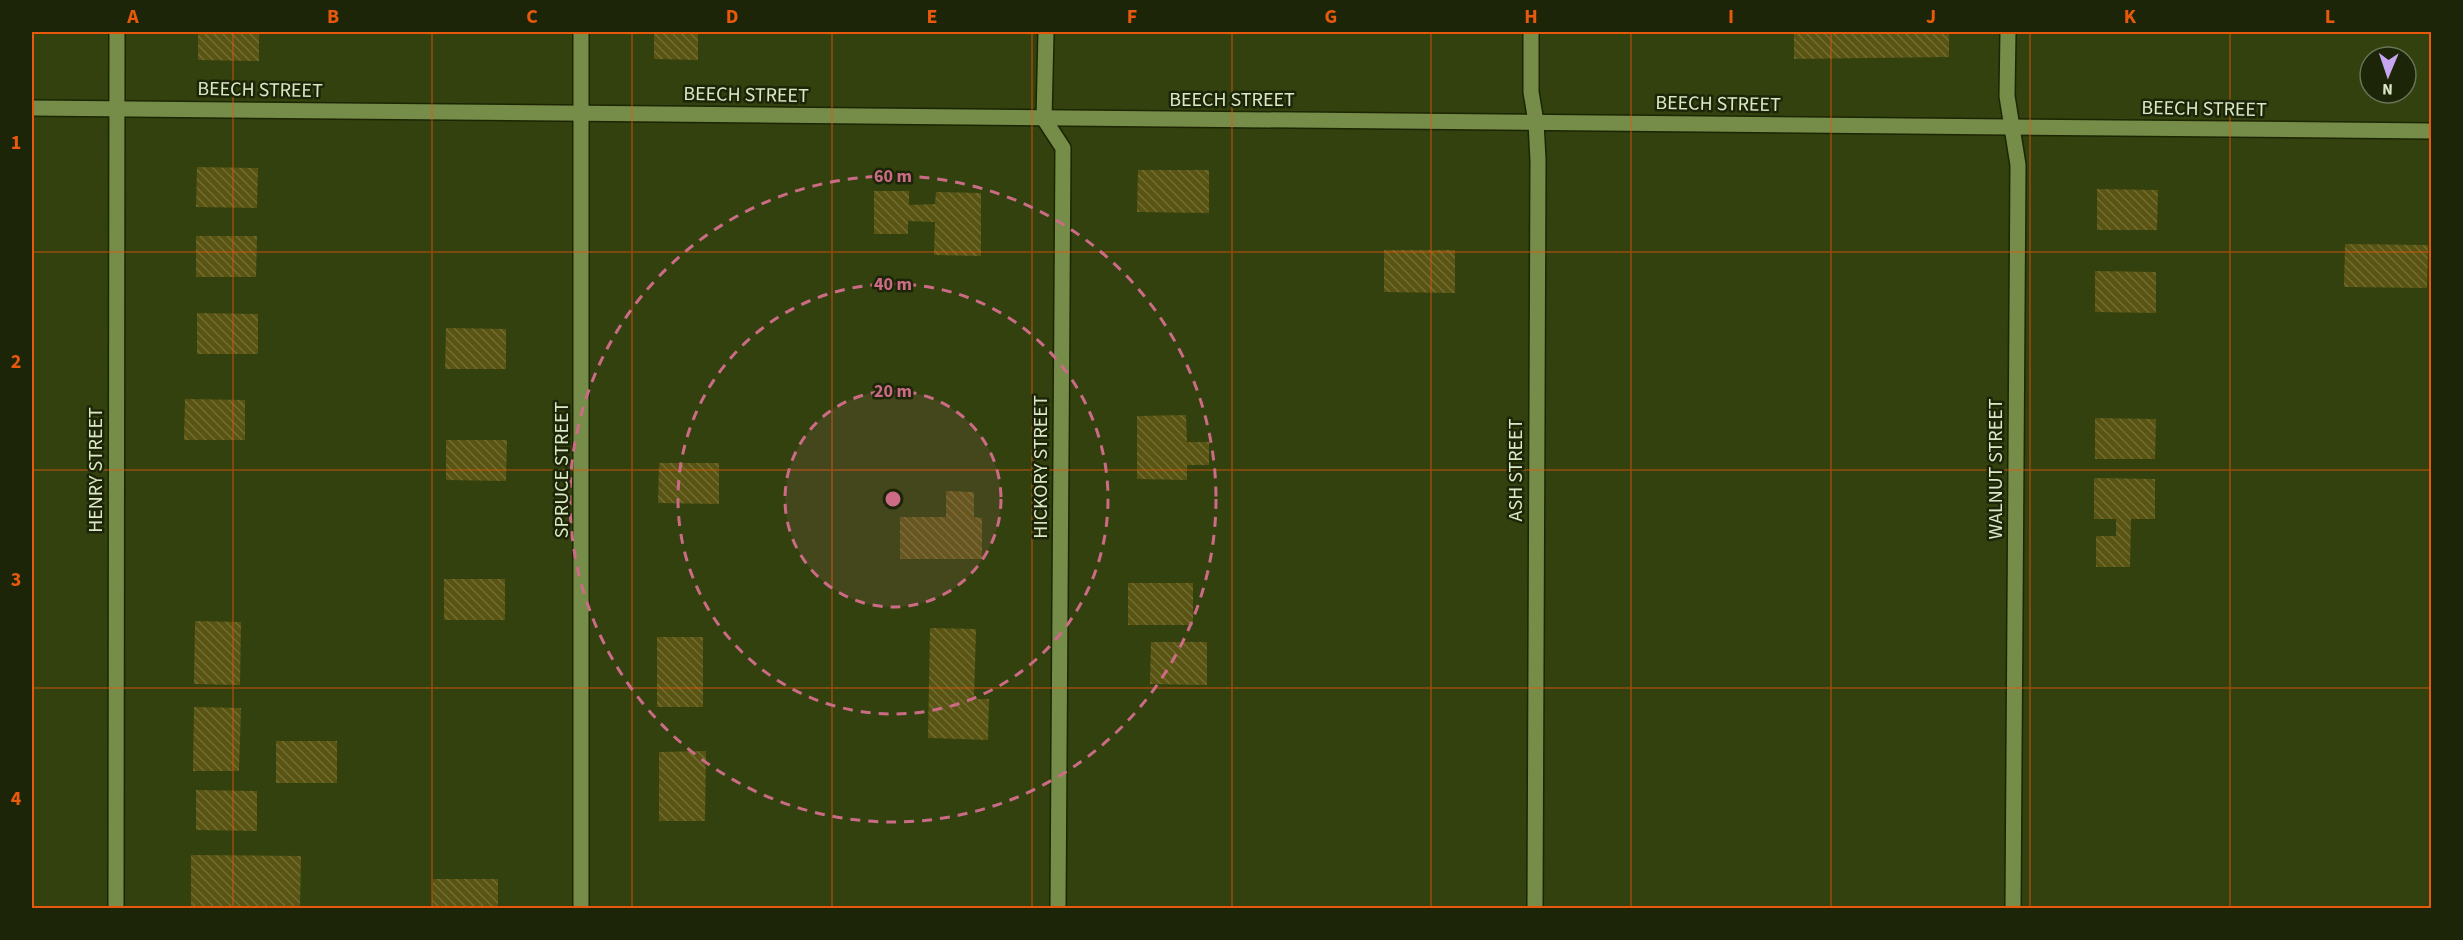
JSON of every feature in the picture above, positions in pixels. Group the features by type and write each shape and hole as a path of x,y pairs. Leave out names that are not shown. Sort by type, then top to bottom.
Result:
{"street":[{"name":"HENRY STREET","path":"116,909 117,32"},
{"name":"SPRUCE STREET","path":"581,32 581,909"},
{"path":"1044,119 1046,32"},
{"name":"ASH STREET","path":"1531,32 1531,92 1536,122 1535,909"},
{"name":"WALNUT STREET","path":"2008,32 2007,96 2018,165 2013,909"},
{"name":"BEECH STREET","path":"32,108 2432,130"},
{"name":"HICKORY STREET","path":"1044,119 1063,148 1058,909"}],"building":[{"path":"198,32 259,32 259,61 198,60"},
{"path":"654,32 698,32 698,60 654,59"},
{"path":"1794,32 1949,32 1949,57 1794,59"},
{"path":"197,167 258,168 257,208 196,207"},
{"path":"1138,170 1209,170 1209,213 1137,212"},
{"path":"2097,189 2158,190 2157,230 2097,230"},
{"path":"874,191 909,191 909,205 935,204 936,192 981,193 981,256 934,255 935,222 908,221 908,234 874,234"},
{"path":"196,236 257,236 256,277 196,277"},
{"path":"2345,244 2428,245 2427,288 2344,287"},
{"path":"1384,250 1455,250 1455,293 1384,292"},
{"path":"2095,271 2156,272 2156,313 2095,312"},
{"path":"197,313 258,314 258,354 197,354"},
{"path":"446,328 506,329 506,369 445,369"},
{"path":"185,399 245,400 245,440 184,440"},
{"path":"1186,415 1187,442 1209,442 1209,465 1187,465 1187,480 1137,479 1137,416"},
{"path":"2095,418 2156,419 2155,459 2095,459"},
{"path":"446,440 507,440 506,481 446,480"},
{"path":"659,463 719,463 719,504 658,503"},
{"path":"2094,478 2155,479 2155,519 2131,519 2130,567 2096,567 2096,536 2116,536 2116,519 2094,519"},
{"path":"946,491 974,492 974,517 982,518 982,559 900,559 900,517 946,517"},
{"path":"444,579 505,579 505,620 444,620"},
{"path":"1128,583 1193,583 1193,625 1128,625"},
{"path":"195,621 241,622 240,685 194,684"},
{"path":"930,628 976,629 974,699 989,699 988,740 928,738"},
{"path":"657,637 703,637 703,707 657,707"},
{"path":"1151,642 1207,642 1207,685 1150,684"},
{"path":"194,707 241,708 239,771 193,771"},
{"path":"276,741 337,741 337,783 276,783"},
{"path":"706,751 705,821 659,821 659,752"},
{"path":"196,790 257,791 257,831 196,830"},
{"path":"191,855 301,856 300,908 191,908"},
{"path":"433,879 498,879 498,908 432,908"}]}
